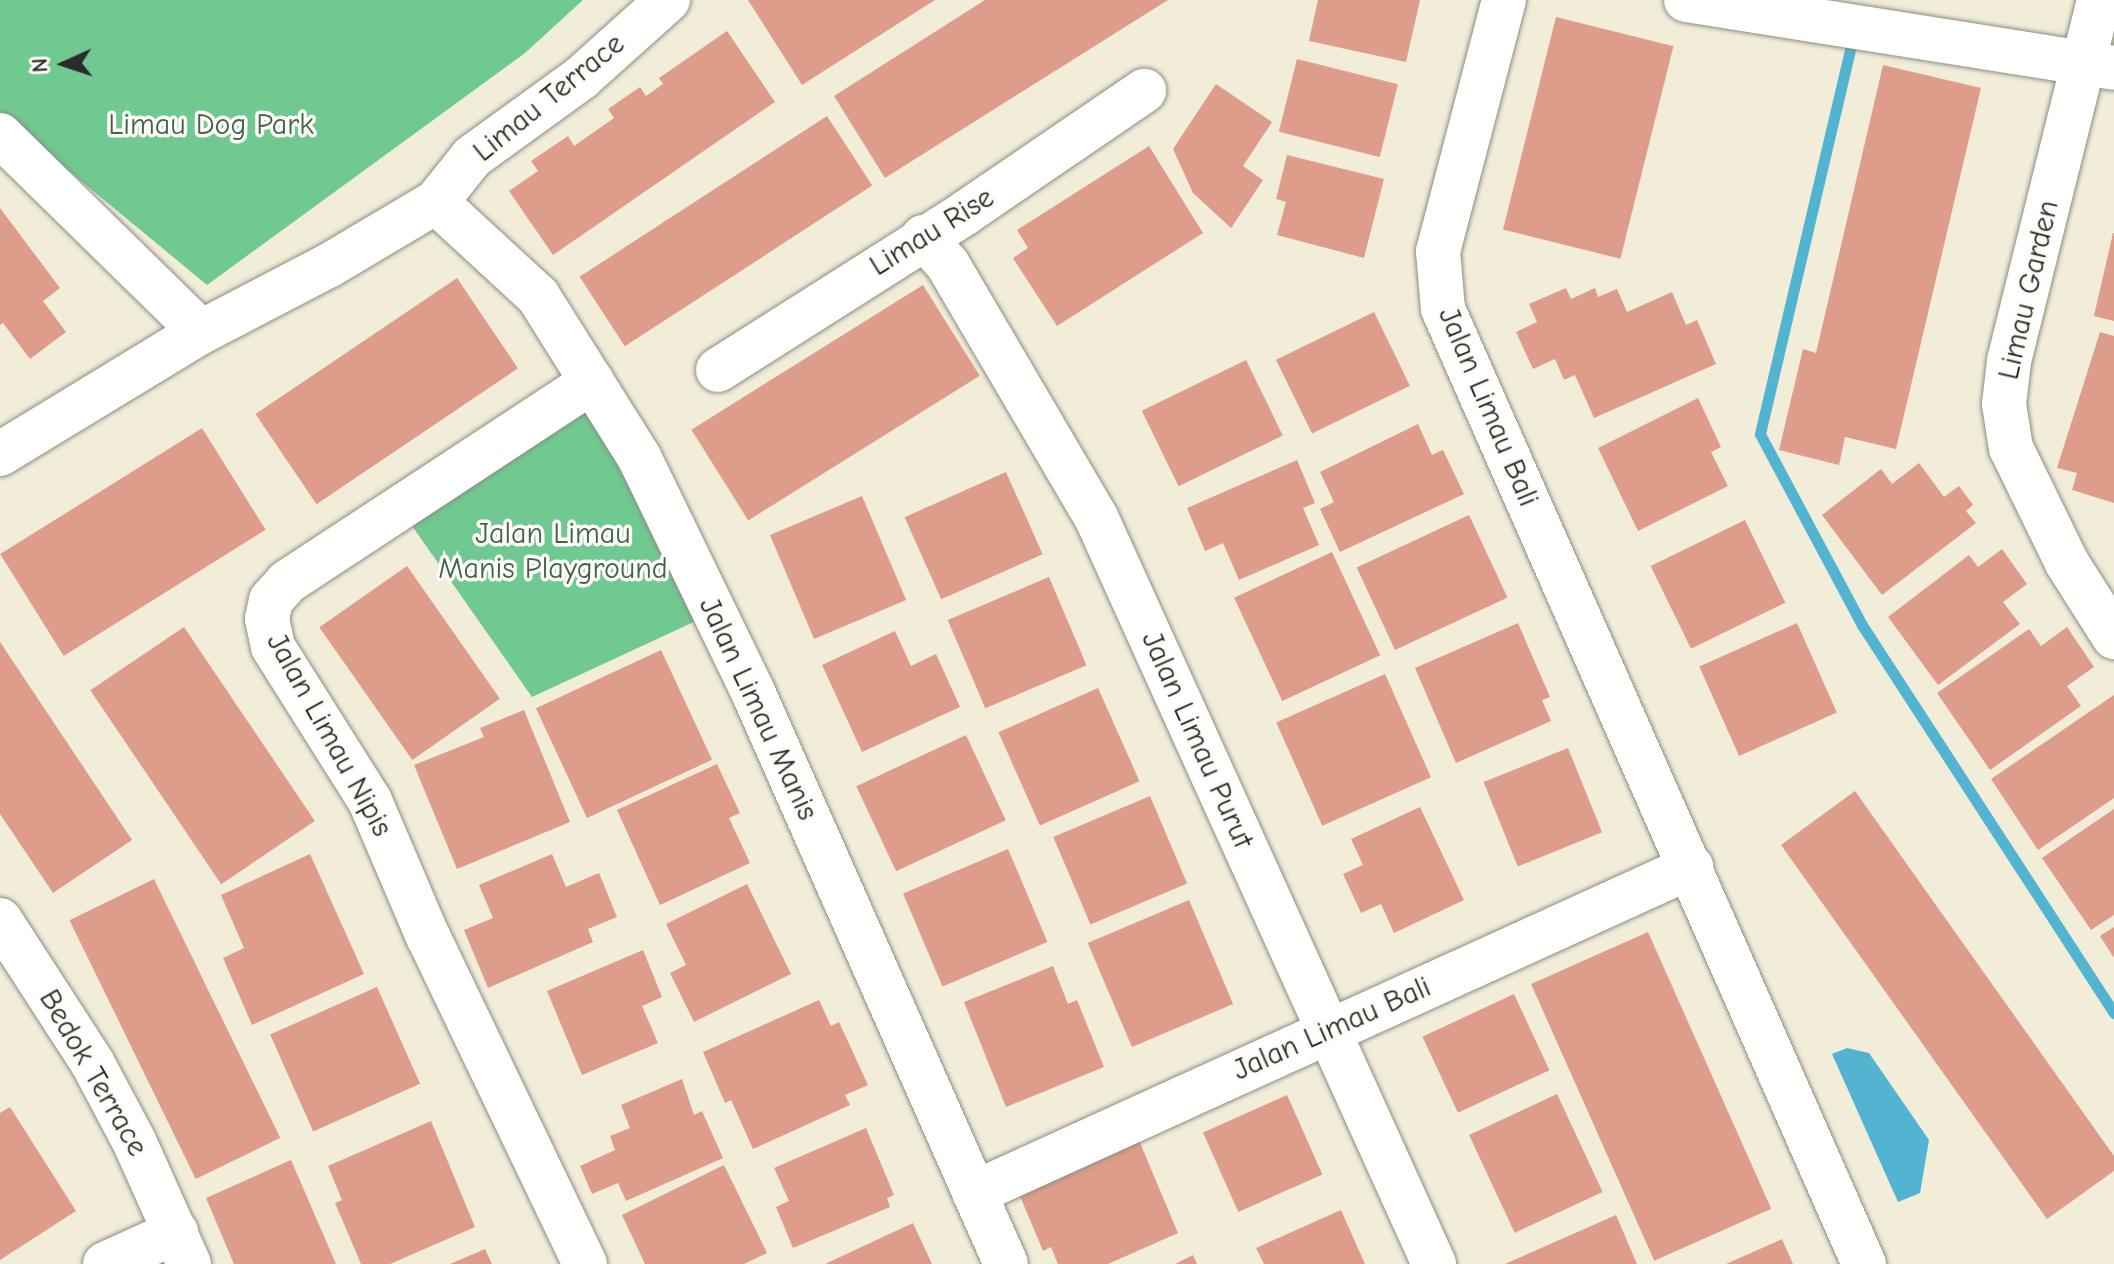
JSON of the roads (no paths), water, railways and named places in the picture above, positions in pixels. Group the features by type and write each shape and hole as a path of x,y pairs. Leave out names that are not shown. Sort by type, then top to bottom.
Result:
{"street":[{"name":"Limau Terrace","path":"436,202 472,157 581,78 668,0"},
{"name":"Jalan Limau Bali","path":"1504,0 1438,251 1443,309 1864,1264"},
{"path":"1686,0 2098,66"},
{"name":"Limau Garden","path":"2099,0 2098,66 2009,362 2004,404 2011,448 2067,563 2114,637"},
{"name":"Limau Rise","path":"718,370 1144,91"},
{"path":"0,135 201,332"},
{"path":"0,454 201,332 328,266 436,202"},
{"name":"Jalan Limau Manis","path":"436,202 538,296 639,457 753,692 1006,1264"},
{"name":"Jalan Limau Purut","path":"923,237 948,265 1096,517 1434,1264"},
{"name":"Jalan Limau Nipis","path":"585,1264 428,937 370,801 273,647 267,619 271,600 287,582 592,382"},
{"name":"Jalan Limau Bali","path":"974,1193 1691,867"},
{"name":"Bedok Terrace","path":"0,920 93,1064 183,1248 105,1264"}],"water":[{"path":"1847,1048 1869,1053 1929,1140 1920,1193 1898,1202 1832,1054"}],"waterway":[{"path":"1853,37 1760,434 1862,625 2114,1013"}],"park label":[{"name":"Limau Dog Park","path":"211,125"},
{"name":"Jalan Limau Manis Playground","path":"553,551"}]}
